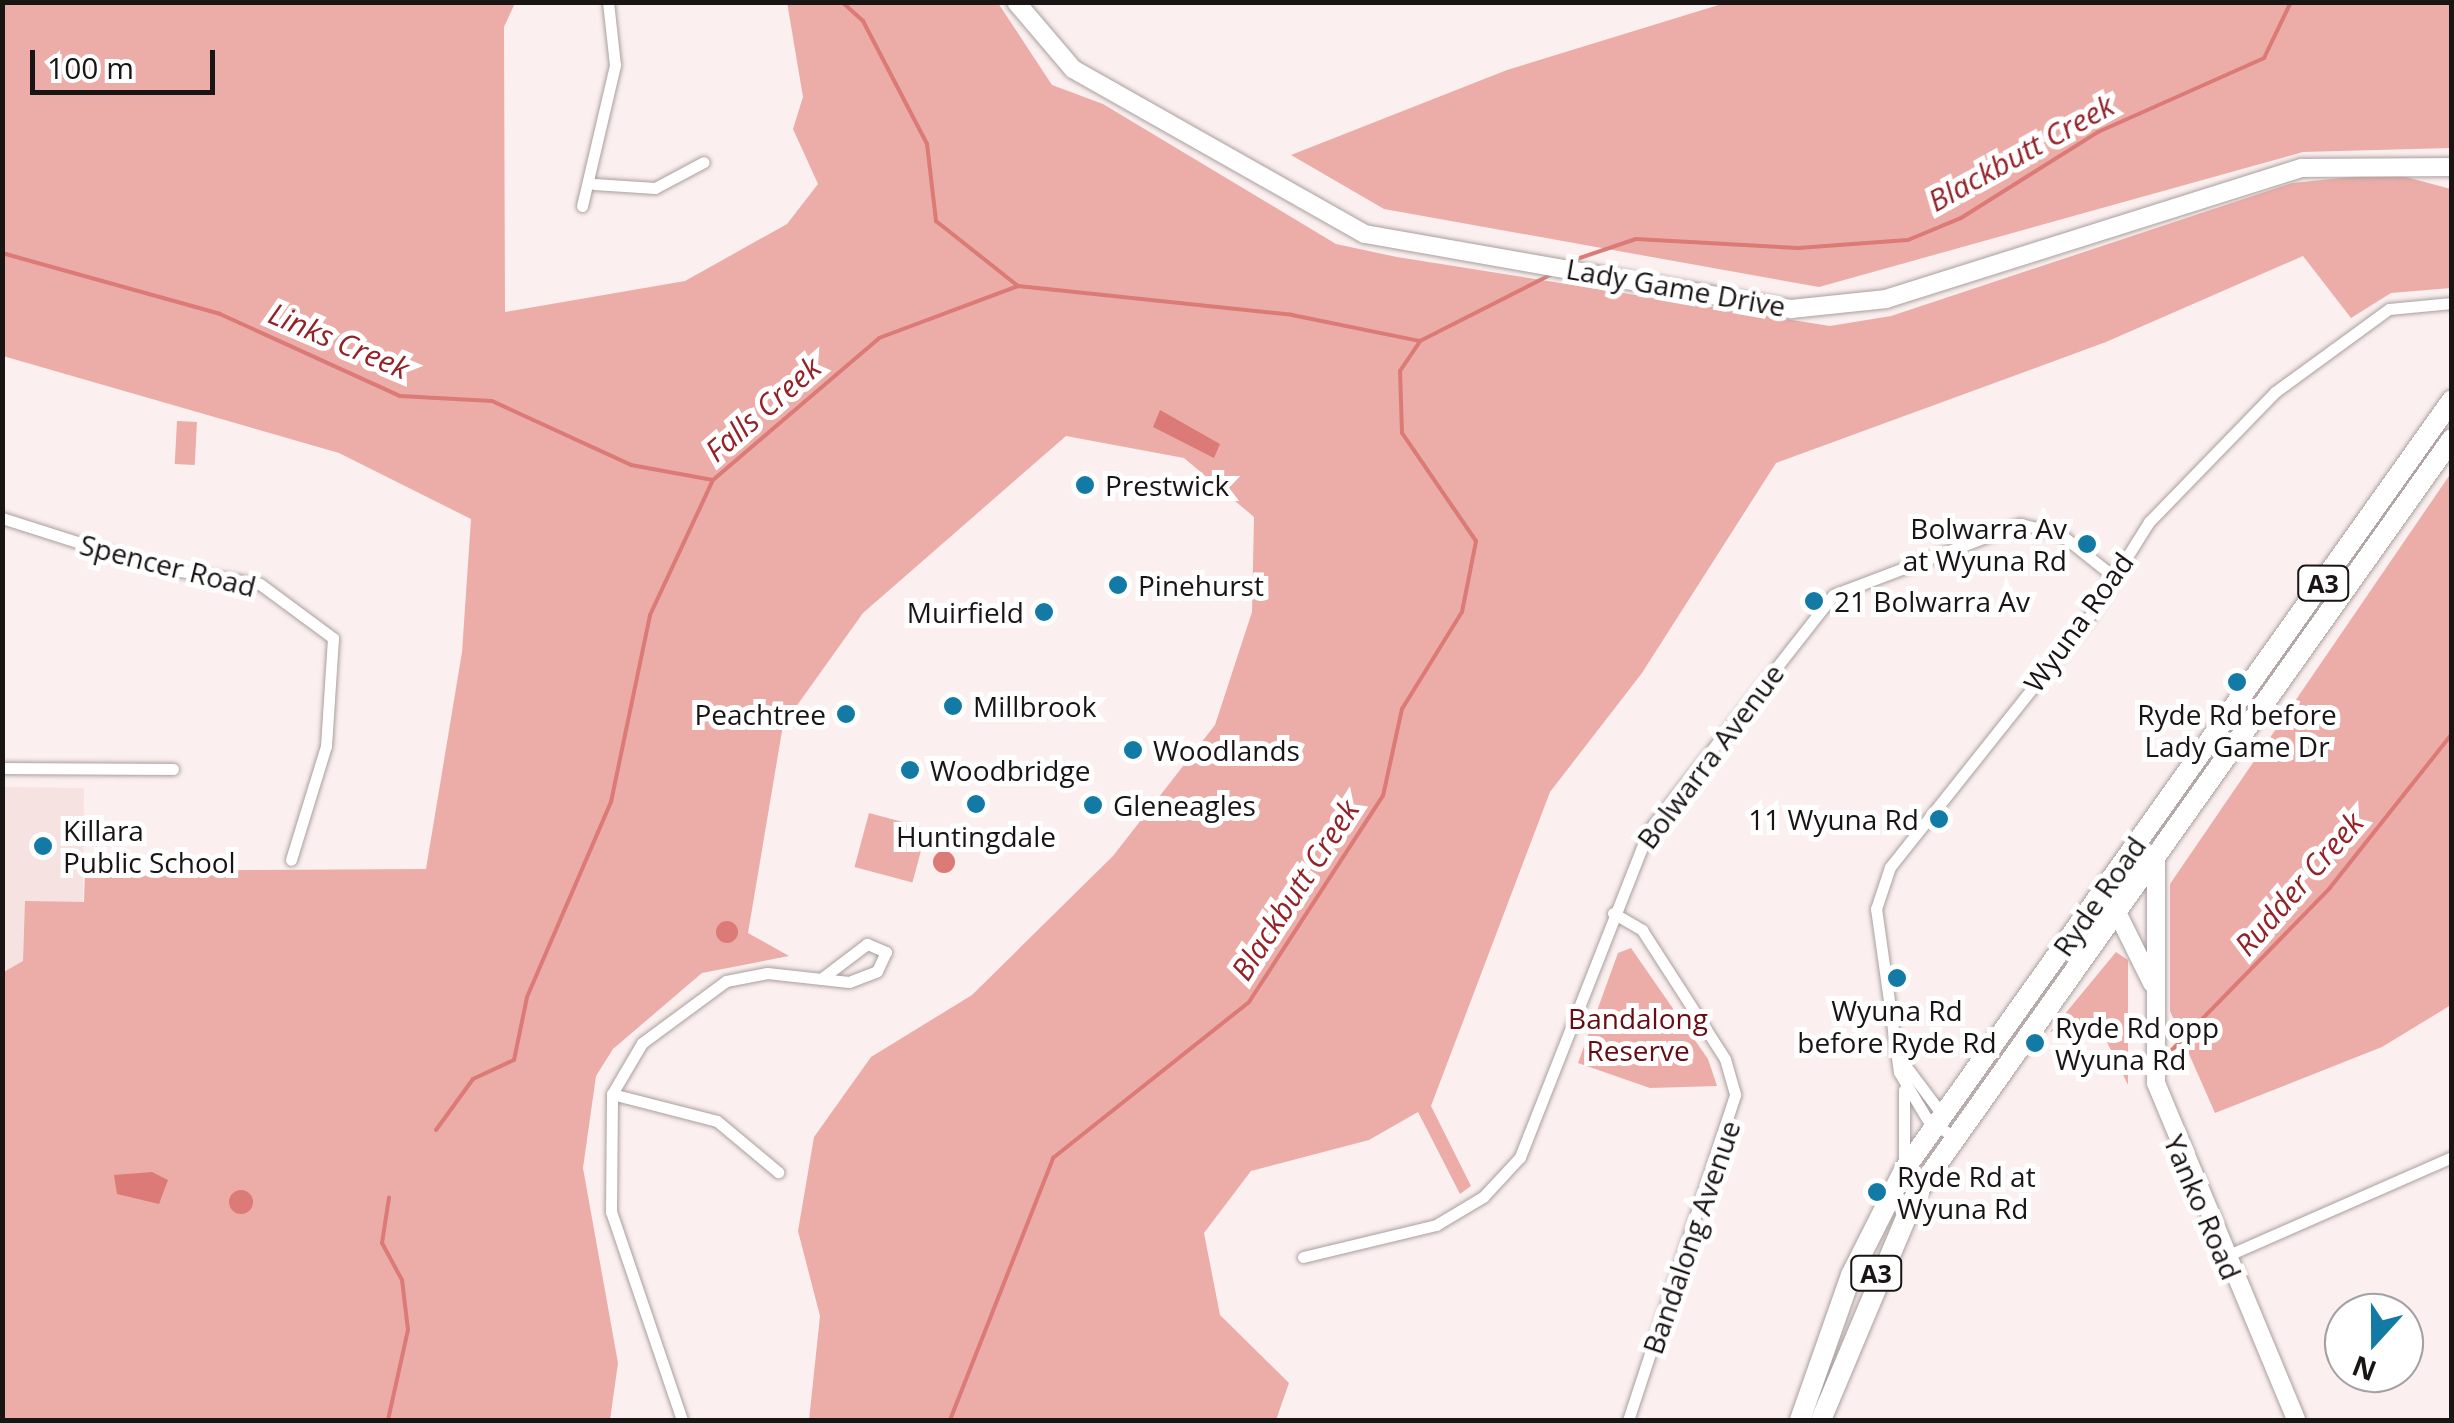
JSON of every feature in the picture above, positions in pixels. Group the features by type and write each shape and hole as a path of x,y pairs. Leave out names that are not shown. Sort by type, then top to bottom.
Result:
{"highway":[{"name":"Ryde Road","path":"1800,1420 1852,1275 1904,1170 2452,400"},
{"name":"Ryde Road","path":"1821,1420 1879,1266 1954,1137 2452,439"}],"main road":[{"name":"Lady Game Drive","path":"1016,2 1073,69 1336,222 1749,304 1838,310 2302,168 2452,167"},
{"name":"Lady Game Drive","path":"2392,168 2452,178"},
{"name":"Yanko Road","path":"2156,856 2152,983 2156,1083 2224,1257 2296,1420"},
{"name":"Yanko Road","path":"2106,890 2154,949"},
{"name":"Yanko Road","path":"2119,909 2152,983"}],"street":[{"path":"582,206 594,184 593,136 617,49 608,2"},
{"path":"594,184 655,188 704,162"},
{"name":"Wyuna Road","path":"1904,1170 1902,1061 1877,922 1883,881 2150,522 2275,392 2390,309 2452,304"},
{"name":"Spencer Road","path":"2,518 156,567 260,584 333,638 326,746 291,860"},
{"name":"Bolwarra Avenue","path":"1304,1256 1436,1225 1503,1178 1541,1116 1612,914 1649,830 1848,584 2020,524 2058,534 2113,576"},
{"path":"2,768 173,769"},
{"name":"Bandalong Avenue","path":"1612,914 1642,930 1725,1060 1735,1095 1628,1420"},
{"path":"682,1420 612,1212 612,1094 642,1044 726,981 750,973 822,978 861,979 886,952 867,944 822,978"},
{"name":"Wyuna Road","path":"1902,1061 1954,1137"},
{"name":"Wyuna Road","path":"1904,1090 1938,1118"},
{"path":"612,1094 727,1126 778,1172"},
{"path":"2224,1257 2452,1157"}],"shaded area":[{"path":"1160,410 1220,444 1214,458 1153,427"},
{"name":"Killara Public School","path":"3,787 84,788 83,903 25,904 25,959 5,978"},
{"path":"944,851 952,854 952,870 944,873 936,870 933,862 936,854"},
{"path":"727,921 735,924 735,940 727,943 719,940 716,932 719,924"},
{"path":"152,1172 168,1180 159,1204 117,1194 114,1175"},
{"path":"241,1190 250,1193 250,1211 241,1214 232,1211 229,1202 232,1193"}],"green space":[{"path":"787,2 998,3 1052,85 1103,104 1336,244 1397,257 1830,326 1891,316 2292,183 2391,173 2451,189 2451,288 2391,293 2351,318 2303,256 2106,342 1776,463 1642,673 1550,792 1431,1106 1471,1186 1460,1194 1418,1112 1369,1140 1251,1171 1204,1233 1220,1315 1289,1383 1276,1420 809,1420 820,1316 798,1231 814,1137 871,1057 972,995 1113,856 1215,725 1252,612 1254,517 1184,458 1066,436 863,613 783,725 748,933 789,956 702,973 613,1049 596,1076 583,1168 618,1363 610,1420 3,1420 2,973 23,961 25,901 84,902 85,871 426,869 462,652 471,519 339,453 3,356 2,3 515,3 504,27 505,312 685,281 787,224 818,184 793,129 803,97"},
{"path":"1725,3 2451,3 2451,148 2303,152 1819,287 1384,209 1291,155 1507,70"},
{"path":"177,421 197,422 195,465 175,464"},
{"path":"2451,473 2451,1005 2382,1047 2215,1113 2170,1011 2170,884"},
{"path":"869,813 927,829 912,883 855,867"},
{"name":"Bandalong Reserve","path":"1631,948 1708,1059 1717,1086 1650,1088 1578,1063 1618,953"},
{"path":"2116,952 2128,960 2128,1085 2102,1032 2084,1022 2050,1032"}],"waterway":[{"path":"842,2 863,21 927,144 936,221 1018,286"},
{"name":"Blackbutt Creek","path":"1562,264 1636,239 1798,248 1908,240 1961,218 2098,132 2264,58 2291,2"},
{"name":"Links Creek","path":"2,253 220,314 400,396 492,401 631,465 713,480"},
{"name":"Blackbutt Creek","path":"950,1420 1053,1158 1249,1002 1383,796 1402,709 1462,612 1476,541 1402,433 1400,371 1420,341 1552,274"},
{"name":"Falls Creek","path":"436,1130 473,1079 514,1060 527,997 611,802 650,615 713,480 879,338 1018,286 1292,315 1420,341"},
{"name":"Rudder Creek","path":"2169,1053 2329,889 2452,734"},
{"name":"Falls Creek","path":"388,1420 408,1330 402,1280 382,1243 389,1198"}],"place":[{"name":"Prestwick","path":"1085,485"},
{"name":"Bolwarra Av at Wyuna Rd","path":"2087,544"},
{"name":"Pinehurst","path":"1118,585"},
{"name":"21 Bolwarra Av","path":"1814,601"},
{"name":"Muirfield","path":"1044,612"},
{"name":"Ryde Rd before Lady Game Dr","path":"2237,682"},
{"name":"Millbrook","path":"953,706"},
{"name":"Peachtree","path":"846,714"},
{"name":"Woodlands","path":"1133,750"},
{"name":"Woodbridge","path":"910,770"},
{"name":"Huntingdale","path":"976,804"},
{"name":"Gleneagles","path":"1093,805"},
{"name":"11 Wyuna Rd","path":"1939,819"},
{"name":"Killara Public School","path":"43,846"},
{"name":"Wyuna Rd before Ryde Rd","path":"1897,978"},
{"name":"Ryde Rd opp Wyuna Rd","path":"2035,1043"},
{"name":"Ryde Rd at Wyuna Rd","path":"1877,1192"}]}
